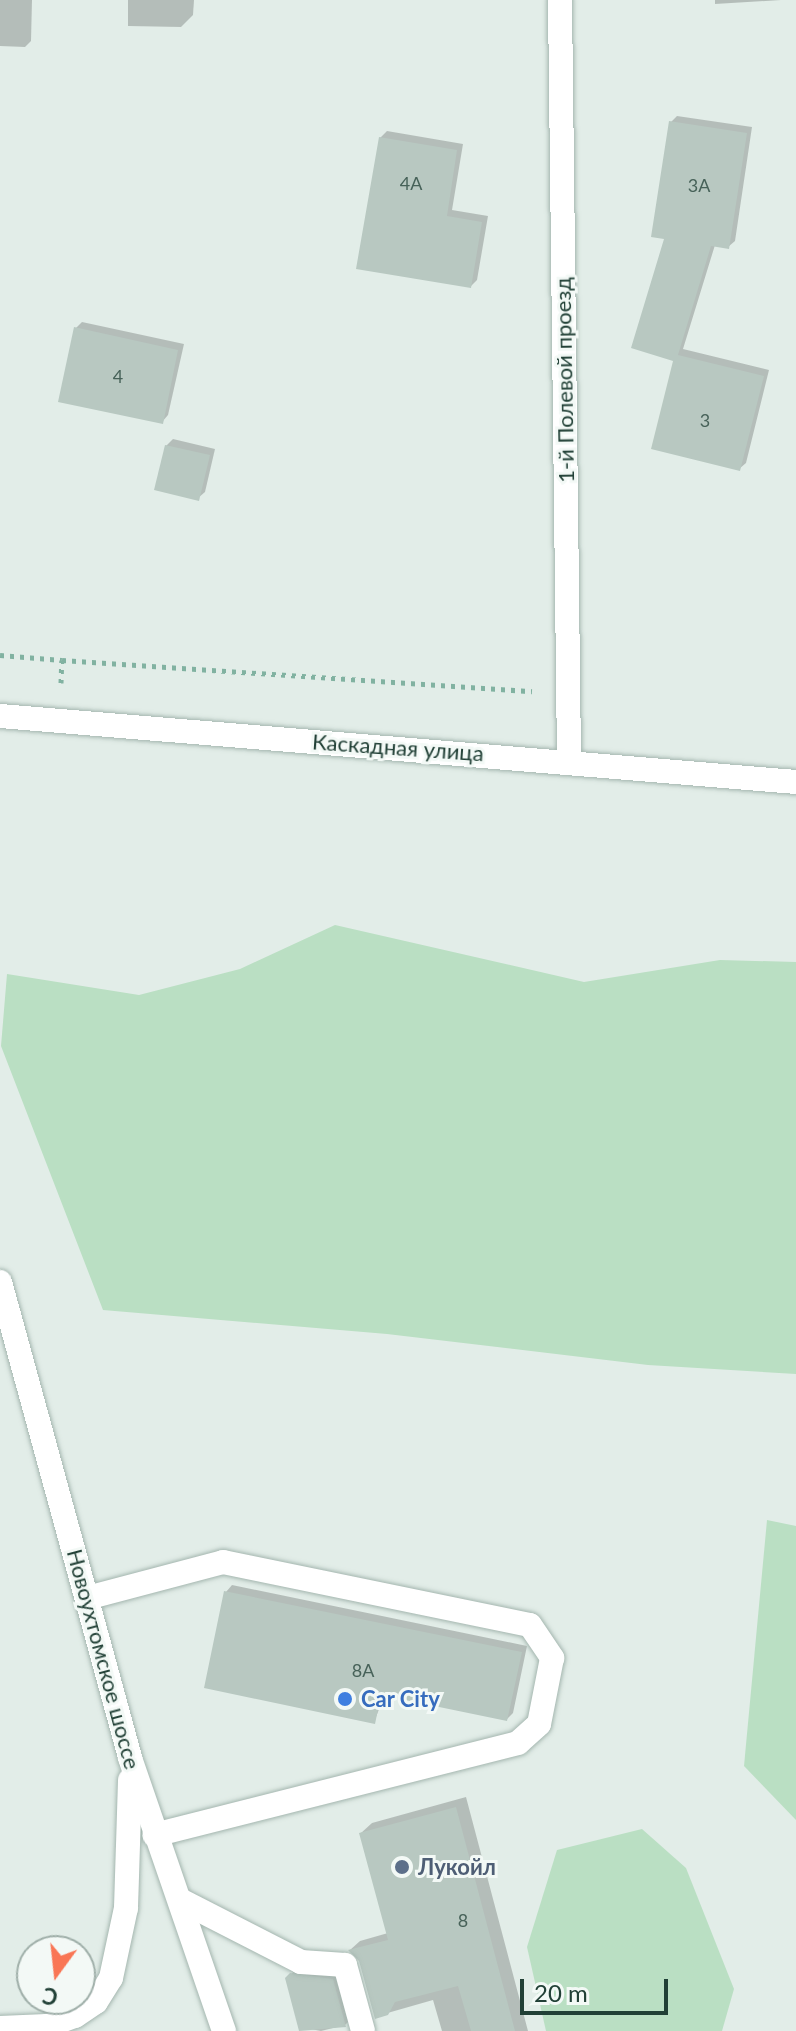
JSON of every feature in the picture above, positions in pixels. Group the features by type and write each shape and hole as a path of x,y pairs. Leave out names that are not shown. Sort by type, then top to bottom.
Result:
{"street":[{"name":"1-й Полевой проезд","path":"560,0 569,759"},
{"name":"Каскадная улица","path":"0,716 569,759 796,782"},
{"name":"Новоухтомское шоссе","path":"0,1282 130,1758 224,2031"},
{"path":"87,1598 223,1562 530,1625 552,1658 539,1724 518,1743 154,1835"},
{"path":"0,2028 47,2026 75,2016 96,2002 111,1978 126,1908 130,1758"},
{"path":"180,1900 301,1962 345,1965 363,2031"}],"path":[{"path":"0,655 568,693"},
{"path":"61,689 62,660"}],"green space":[{"path":"335,925 584,982 720,960 796,962 796,1374 648,1365 387,1334 103,1310 1,1046 7,974 139,995 240,969"},
{"path":"767,1520 796,1526 796,1820 744,1766"},
{"path":"642,1829 686,1868 734,1989 722,2031 546,2031 527,1947 557,1850"}],"building":[{"path":"669,121 747,133 729,249 711,246 678,355 764,376 740,471 651,449 673,361 631,348 664,239 651,237"},
{"path":"379,137 457,150 447,216 482,222 471,288 356,269"},
{"path":"74,327 178,350 163,424 58,402"},
{"path":"165,445 210,455 199,501 154,490"},
{"path":"224,1591 522,1652 507,1721 381,1695 375,1724 204,1688"},
{"path":"456,1807 515,2031 471,2031 458,1986 395,2002 388,2015 375,2019 359,1961 348,1950 388,1940 359,1833"},
{"path":"290,1973 333,1979 346,2027 299,2031 285,1978"}],"place":[{"name":"Car City","path":"345,1699"},
{"name":"Лукойл","path":"402,1867"}]}
